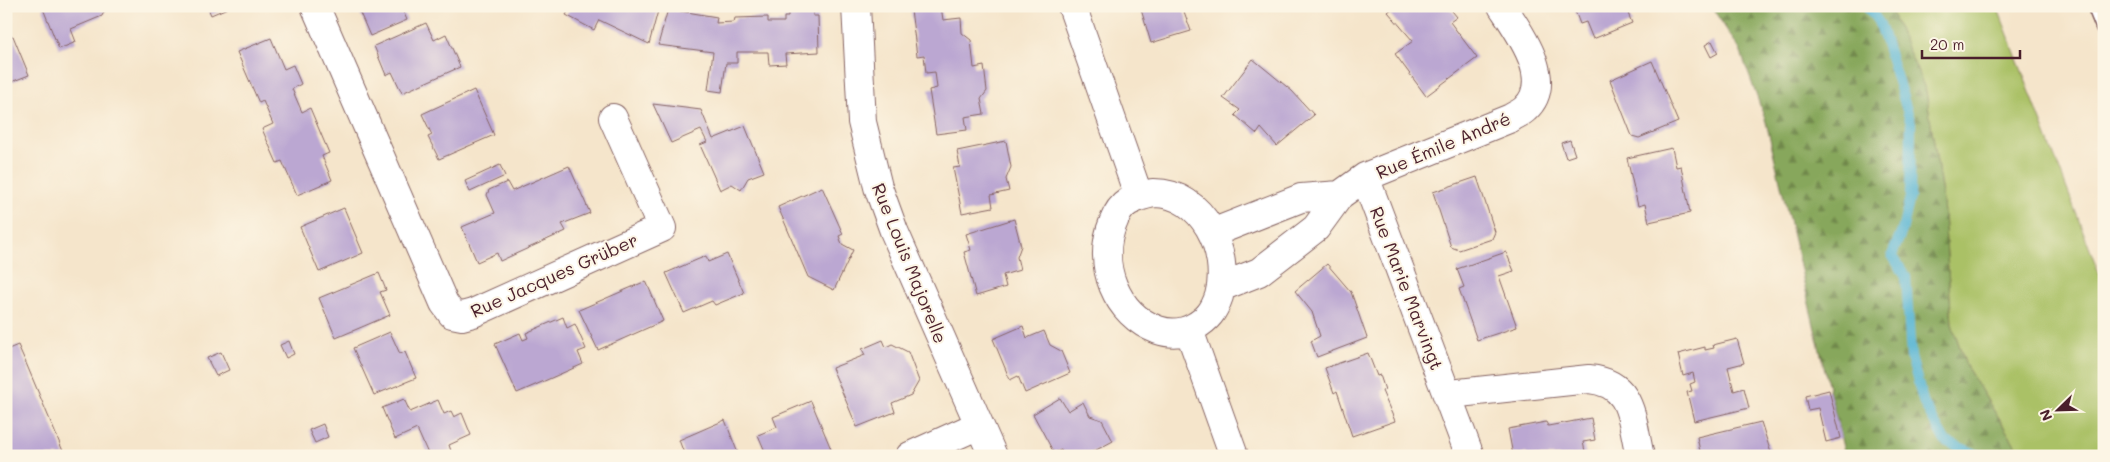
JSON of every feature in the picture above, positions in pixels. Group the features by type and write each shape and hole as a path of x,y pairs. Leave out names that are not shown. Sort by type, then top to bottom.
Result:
{"street":[{"name":"Rue Jacques Grüber","path":"315,6 444,303 452,314 462,316 474,313 662,228 613,118"},
{"name":"Rue Louis Majorelle","path":"856,6 862,122 878,187 894,231 993,456"},
{"path":"1072,6 1139,197"},
{"name":"Rue Émile André","path":"1221,287 1259,272 1316,228 1340,195 1365,177 1511,118 1525,110 1533,98 1536,72 1533,57 1502,6"},
{"name":"Rue Marie Marvingt","path":"1365,177 1470,456"},
{"path":"1153,193 1166,193 1187,203 1203,218 1212,233 1220,253 1221,287 1215,308 1205,320 1189,330 1169,334 1145,323 1125,308 1111,283 1106,258 1110,229 1120,208 1139,197 1153,193"},
{"path":"1212,233 1300,198 1340,195"},
{"path":"1189,330 1234,456"},
{"path":"1448,398 1459,393 1589,379 1602,380 1617,388 1625,396 1640,456"},
{"path":"910,456 979,425"}],"lane":[{"path":"2095,6 2104,28"}],"green space":[{"path":"1711,6 1889,6 1926,91 1943,201 1952,324 1966,366 2022,456 1845,456 1766,122 1740,50"},
{"path":"1889,6 1997,6 2104,286 2104,456 2022,456 1966,366 1952,324 1943,201 1926,92"}],"building":[{"path":"42,6 107,6 102,16 71,29 76,42 59,49"},
{"path":"207,6 232,6 211,15"},
{"path":"357,6 401,6 407,20 370,36"},
{"path":"571,6 659,7 649,44 599,20 594,30 566,15"},
{"path":"941,6 943,20 961,18 962,33 971,40 974,68 984,66 987,91 981,99 984,114 965,117 967,130 936,134 929,90 937,88 935,72 926,73 924,55 917,56 911,10"},
{"path":"1140,6 1182,6 1191,31 1151,43"},
{"path":"1395,6 1448,6 1457,17 1450,22 1477,58 1426,96 1395,54 1413,41 1388,12"},
{"path":"1573,6 1625,6 1632,23 1593,39 1586,22 1580,24"},
{"path":"813,8 813,16 818,16 819,52 785,54 786,64 769,65 768,52 737,52 737,63 726,63 722,92 708,90 713,52 658,45 668,9 717,17 716,23 734,22 735,18 768,17 768,22 784,22 784,17 788,17 788,9"},
{"path":"426,23 434,40 446,34 460,67 402,93 392,72 386,75 374,46"},
{"path":"13,36 29,75 6,84 6,38"},
{"path":"271,38 284,69 293,65 301,84 292,89 302,112 310,108 329,153 322,156 332,180 297,195 282,161 277,163 262,129 273,124 263,101 259,103 237,52"},
{"path":"1712,41 1718,53 1711,57 1705,45"},
{"path":"1253,59 1292,91 1314,115 1277,146 1261,128 1257,134 1235,115 1240,110 1223,98"},
{"path":"1652,61 1678,122 1639,138 1632,136 1610,80"},
{"path":"474,90 494,135 439,159 428,137 432,135 422,114"},
{"path":"653,104 701,110 713,139 745,126 764,172 748,178 741,190 732,184 720,190 700,145 707,142 701,130 671,143"},
{"path":"1570,140 1575,155 1566,158 1561,143"},
{"path":"1006,141 1011,167 1006,179 1009,191 991,195 993,207 962,213 953,168 960,167 957,151"},
{"path":"1672,148 1676,167 1681,166 1690,213 1649,222 1645,204 1638,206 1627,158"},
{"path":"500,165 505,176 470,192 465,181"},
{"path":"569,166 590,213 562,224 566,231 500,261 497,253 477,262 462,227 495,213 487,195 489,190 507,182 512,191"},
{"path":"1477,177 1495,232 1492,239 1459,250 1451,247 1433,192"},
{"path":"822,187 843,234 839,236 842,244 853,250 834,290 808,277 778,207"},
{"path":"344,208 363,253 319,272 300,227"},
{"path":"1014,219 1021,246 1017,257 1020,270 1003,275 1006,287 976,296 964,252 971,250 966,234"},
{"path":"1506,252 1514,271 1499,276 1517,327 1477,340 1459,289 1464,287 1457,269"},
{"path":"727,254 744,293 715,305 712,301 684,313 666,273 706,256 708,262"},
{"path":"1327,264 1351,292 1367,338 1317,357 1311,341 1320,336 1312,312 1295,291"},
{"path":"379,273 386,290 380,292 390,315 336,338 319,298"},
{"path":"646,281 663,321 598,350 579,310"},
{"path":"563,317 567,328 575,324 586,349 578,352 583,364 517,393 495,344 520,333 523,340 528,338 526,333"},
{"path":"1023,326 1027,338 1044,331 1050,345 1061,351 1070,373 1025,393 1018,376 1010,380 993,339"},
{"path":"390,332 400,354 405,352 416,378 374,395 353,348"},
{"path":"1737,339 1744,363 1728,367 1734,391 1744,388 1749,408 1694,421 1687,392 1692,391 1690,384 1695,382 1693,373 1683,376 1678,354 1705,347 1705,350 1714,348 1713,345"},
{"path":"883,340 886,347 892,344 908,352 919,381 911,395 892,403 895,412 857,427 832,368 865,355 862,349"},
{"path":"289,341 294,354 286,358 280,345"},
{"path":"18,345 65,456 7,456 6,350"},
{"path":"221,352 229,370 216,376 207,358"},
{"path":"1368,353 1377,376 1380,375 1385,390 1382,391 1395,421 1352,436 1337,391 1334,393 1325,368"},
{"path":"1829,390 1841,438 1826,442 1818,408 1808,410 1805,396"},
{"path":"1060,398 1068,411 1083,402 1090,416 1102,420 1113,441 1085,456 1064,456 1061,450 1054,453 1033,414"},
{"path":"404,399 410,412 438,400 444,414 451,411 454,417 462,413 471,435 449,445 451,451 441,456 429,456 417,429 395,439 382,408"},
{"path":"811,401 831,449 814,456 805,456 803,451 793,456 767,456 758,435 777,427 773,417"},
{"path":"1591,418 1595,440 1583,442 1586,456 1527,456 1526,453 1513,455 1508,429 1546,422 1548,426"},
{"path":"725,420 739,456 685,456 679,440"},
{"path":"1761,422 1772,456 1701,456 1697,437"},
{"path":"323,424 328,437 315,443 309,430"}],"waterway":[{"path":"1867,6 1880,24 1911,123 1910,197 1902,231 1892,255 1906,277 1911,357 1924,404 1945,441 1981,456"}]}
